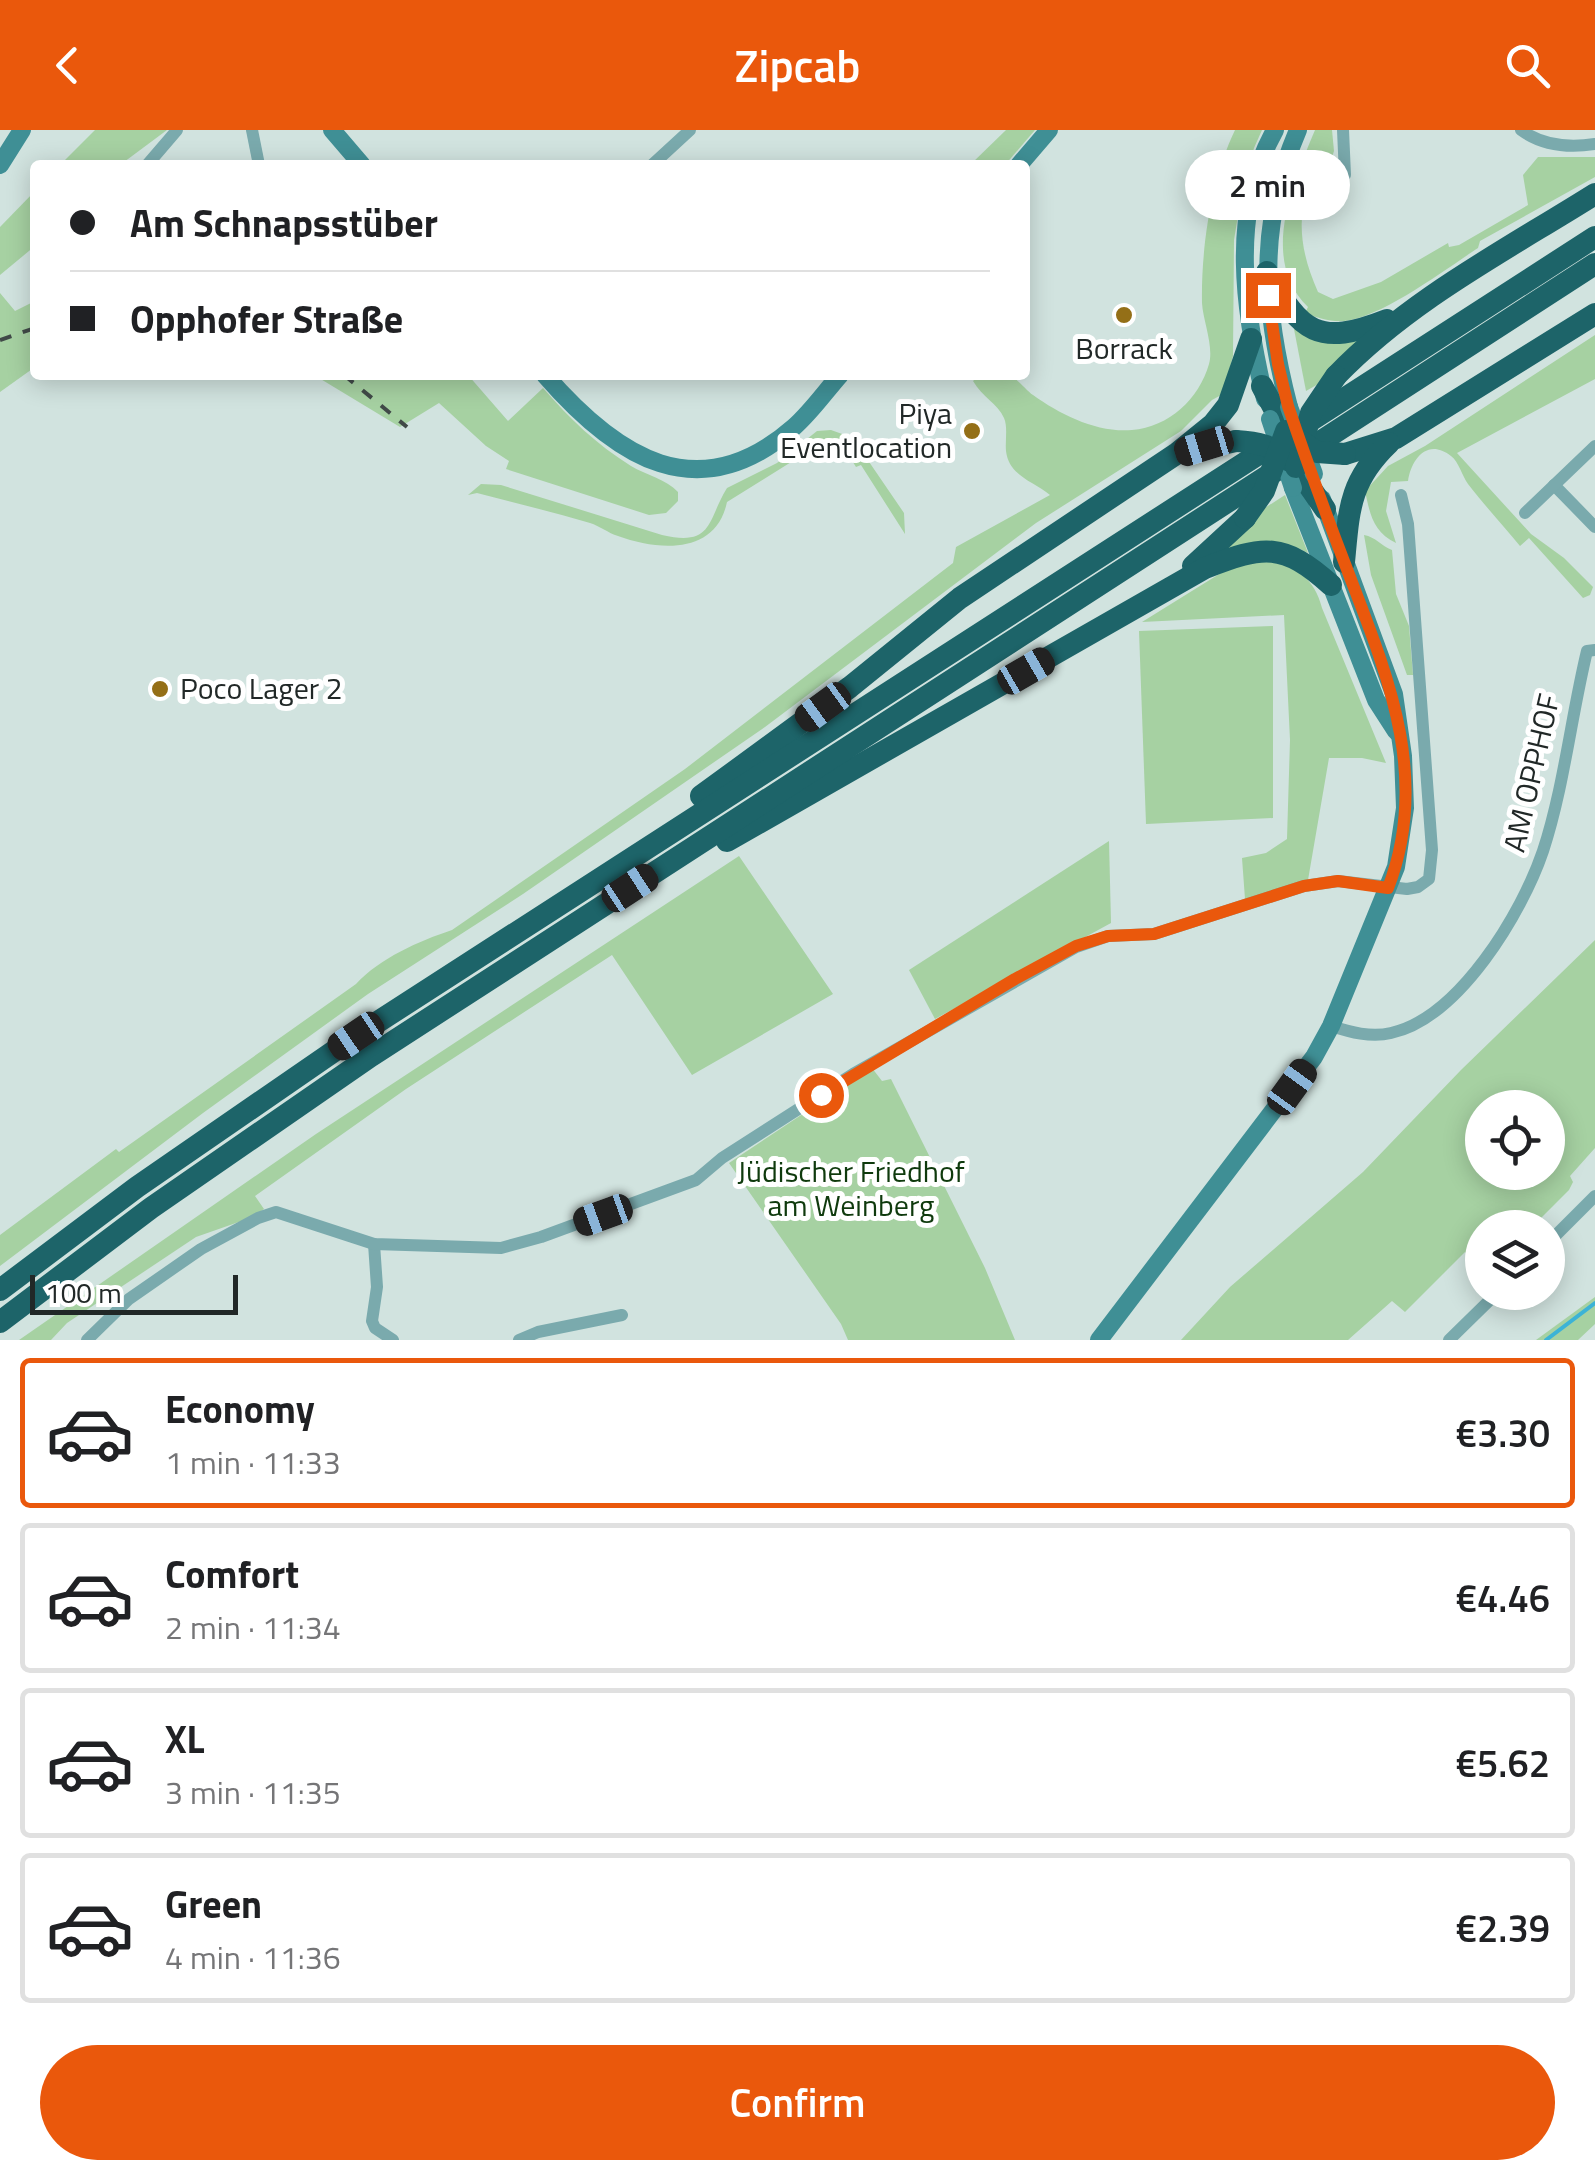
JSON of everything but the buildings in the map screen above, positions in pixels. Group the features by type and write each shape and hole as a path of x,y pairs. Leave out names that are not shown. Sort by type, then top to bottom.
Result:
{"highway":[{"path":"1163,590 1245,518 1336,376 1367,344 1417,306 1595,194"},
{"path":"0,1290 230,1121 614,868 1595,237"},
{"path":"0,1322 244,1142 1595,264"},
{"path":"1267,272 1296,318 1327,333 1370,326 1417,306"},
{"path":"1344,562 1353,491 1373,459 1396,438 1595,314"},
{"path":"614,868 960,598 1176,454 1213,424 1228,405 1251,338"},
{"path":"1262,386 1325,509"},
{"path":"1176,454 1236,440 1345,454 1396,438"},
{"path":"630,888 738,836 1205,568 1263,550 1307,563 1331,585"}],"street":[{"path":"0,165 22,130"},
{"path":"151,160 177,130"},
{"path":"252,130 258,160"},
{"path":"332,130 358,160"},
{"path":"657,160 690,130"},
{"path":"1024,160 1050,130"},
{"path":"1262,386 1251,338 1246,237 1258,168 1275,130"},
{"path":"1298,130 1273,204 1267,272 1270,318 1291,447 1331,585 1376,700 1399,736"},
{"path":"1343,130 1345,175"},
{"path":"1521,130 1558,145 1595,144"},
{"path":"550,380 588,422 624,450 659,464 703,471 733,465 768,446 796,425 836,380"},
{"path":"1525,512 1595,446"},
{"path":"1554,485 1595,527"},
{"path":"87,1340 129,1299 187,1259 276,1212 374,1244 480,1250 531,1240 696,1180 722,1158 854,1074 1076,946 1108,936 1154,934 1304,886 1338,881 1388,888 1418,887 1429,879 1432,850 1408,524 1401,495"},
{"path":"1099,1340 1292,1087 1331,1026 1396,867 1405,808 1394,694 1325,509"},
{"name":"AM OPPHOF","path":"1331,1026 1373,1035 1405,1028 1449,998 1481,963 1515,910 1542,854 1588,648"},
{"path":"1565,1226 1595,1196"},
{"path":"374,1244 377,1287 372,1321 375,1328 393,1340"},
{"path":"1449,1340 1480,1310"},
{"path":"519,1340 538,1332 622,1315"}],"green space":[{"path":"95,130 167,130 127,160 65,160"},
{"path":"1006,130 1035,130 1009,160 975,160"},
{"path":"1235,130 1262,130 1241,197 1234,240 1233,356 1223,394 1181,431 1036,523 765,727 523,894 368,994 0,1266 0,1235 116,1149 119,1152 376,966 413,945 452,930 685,769 953,563 956,547 1050,495 1012,466 1006,451 1004,418 974,380 1016,380 1055,409 1106,429 1146,428 1181,409 1198,389 1209,364 1202,303 1203,260 1214,192"},
{"path":"1315,130 1332,130 1334,151 1324,181 1308,186 1302,239 1318,292 1333,299 1381,282 1448,243 1449,247 1459,245 1528,205 1523,175 1538,157 1595,157 1595,177 1480,241 1478,248 1394,302 1359,318 1329,320 1305,313 1308,307 1293,288 1285,267 1283,244 1290,197"},
{"path":"30,196 30,250 0,275 0,227"},
{"path":"0,293 15,311 30,304 30,371 0,392"},
{"path":"1294,329 1380,329 1327,379 1306,391"},
{"path":"1595,335 1595,379 1457,453 1531,534 1564,558 1593,587 1590,595 1583,598 1529,538 1520,546 1468,484 1454,459 1442,451 1428,450 1417,459 1408,481 1391,482 1386,511 1396,543 1377,528 1365,491 1388,466"},
{"path":"322,380 472,380 508,421 543,388 606,449 678,492 678,501 666,513 649,515 506,469 509,461 486,446 439,403 400,427"},
{"path":"817,431 845,435 853,444 847,449 853,459 863,453 904,513 905,534 861,465 856,467 843,446 834,440 823,447 820,444 727,502 711,532 684,544 634,541 562,515 477,493 468,495 481,484 501,485 662,535 691,537 706,528 727,488 777,463"},
{"path":"1285,495 1308,553 1300,549 1200,566 1257,513"},
{"path":"1364,535 1392,550 1396,594 1409,626 1413,675 1407,675 1371,575"},
{"path":"1264,558 1293,569 1314,588 1386,763 1329,758 1308,880 1245,899 1242,858 1266,853 1287,839 1290,740 1284,615 1142,622 1237,563"},
{"path":"1273,626 1273,818 1146,824 1139,631"},
{"path":"1109,841 1111,923 935,1019 909,970"},
{"path":"739,856 833,994 692,1075 612,955 406,1089 255,1196 264,1209 253,1217 196,1237 67,1323 51,1340 19,1340 316,1134"},
{"path":"1595,940 1595,1148 1570,1176 1573,1182 1569,1190 1549,1210 1465,1210 1465,1252 1405,1312 1392,1301 1348,1340 1181,1340 1230,1287 1363,1172"},
{"name":"Jüdischer Friedhof am Weinberg","path":"872,1068 882,1081 891,1079 985,1268 1015,1340 848,1340 841,1324 729,1163"},
{"path":"1595,1297 1595,1324 1578,1340 1536,1340"}],"waterway":[{"path":"1546,1340 1595,1303"}],"railway":[{"path":"0,340 30,330"},
{"path":"350,380 407,427"}],"place":[{"name":"Borrack","path":"1124,315"},
{"name":"Piya Eventlocation","path":"972,431"},
{"name":"Poco Lager 2","path":"160,689"}],"route":[{"path":"821,1095 1076,946 1108,936 1154,934 1304,886 1338,881 1388,888 1396,867 1405,808 1403,756 1394,694 1288,406 1268,295"}]}
